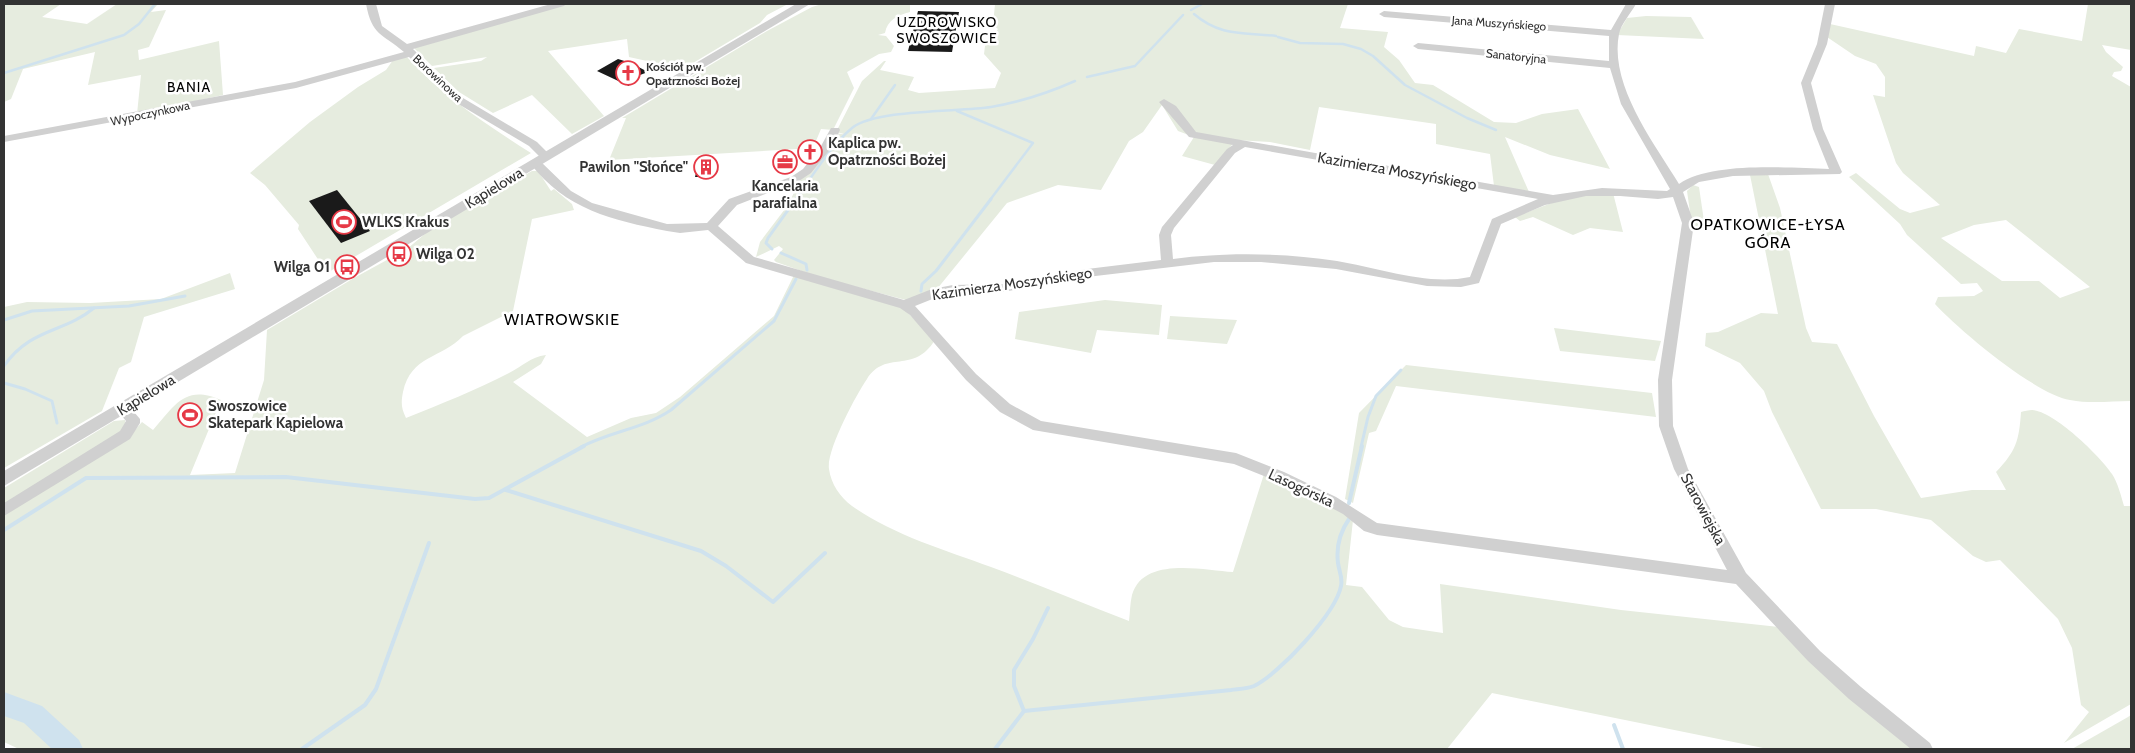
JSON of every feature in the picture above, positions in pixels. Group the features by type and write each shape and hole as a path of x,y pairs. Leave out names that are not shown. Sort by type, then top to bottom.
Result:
{"street":[{"name":"Borowinowa","path":"371,4 374,21 378,28 409,51 459,100 533,144 541,160"},
{"name":"Wypoczynkowa","path":"4,139 296,85 409,51 476,26 561,4"},
{"name":"Kąpielowa","path":"4,479 804,4"},
{"path":"1614,34 1631,4"},
{"path":"1677,191 1696,178 1712,176 1763,172 1836,172 1818,129 1806,83 1822,44 1830,4"},
{"name":"Jana Muszyńskiego","path":"1384,14 1614,34"},
{"name":"Starowiejska","path":"1614,34 1614,65 1626,104 1677,191 1688,223 1665,380 1666,426 1681,469 1740,578 1814,656 1854,693 1924,749"},
{"name":"Sanatoryjna","path":"1418,46 1614,65"},
{"name":"Kazimierza Moszyńskiego","path":"1164,102 1169,104 1184,128 1193,135 1241,145 1551,198"},
{"path":"541,160 568,193 589,206 642,222 676,229 711,226 733,202 801,176 822,152 835,130"},
{"path":"1168,264 1165,243 1168,227 1231,151 1241,145"},
{"name":"Kazimierza Moszyńskiego","path":"905,305 937,292 1003,288 1087,273 1214,258 1261,258 1336,265 1428,282 1462,283 1475,280 1496,222 1551,198 1572,193 1595,191 1668,195 1677,191"},
{"path":"711,226 750,260 905,305"},
{"name":"Lasogórska","path":"905,305 914,312 971,377 1005,408 1038,426 1236,460 1279,476 1331,501 1348,510 1370,527 1740,578"},
{"path":"4,510 125,435 133,423 132,419 123,409"}],"shaded area":[{"path":"4,4 61,4 42,17 87,24 117,4 158,4 151,12 166,10 149,47 138,50 139,60 219,41 223,95 137,114 141,75 88,85 95,52 23,69 11,99 4,102"},
{"path":"567,4 788,4 767,15 760,23 683,69 629,57 627,39 548,51 604,116 572,134 532,95 493,113 459,92 434,68 481,61 487,57 432,66 414,48 503,20"},
{"path":"822,4 910,4 910,12 891,21 885,33 878,35 886,36 894,46 891,52 879,54 847,72 854,88 833,130 821,129 813,148 609,160 626,118 622,118 767,31 812,7"},
{"path":"995,4 1348,4 1340,28 1388,32 1384,47 1399,60 1415,83 1433,85 1494,122 1516,123 1542,114 1578,109 1610,169 1550,155 1505,137 1529,192 1494,186 1490,154 1436,144 1436,124 1319,107 1310,150 1270,142 1236,140 1215,165 1182,156 1194,137 1178,131 1162,105 1143,132 1129,141 1101,190 1058,185 1007,203 937,289 906,300 819,277 776,262 774,260 783,249 779,246 756,257 760,242 788,205 802,176 835,133 848,135 836,132 862,81 884,61 886,61 880,70 914,77 908,90 919,93 995,88 1001,73 984,54 985,46 998,29 993,25"},
{"path":"2088,4 2131,4 2131,50 2102,45 2106,52 2123,67 2121,71 2114,72 2112,76 2131,87 2131,401 2085,402 2055,395 2018,374 1979,345 1935,304 1938,297 1974,296 1983,291 1977,283 1961,284 1907,235 1900,224 1849,177 1856,173 1900,209 1910,213 1940,205 1903,173 1896,163 1873,95 1885,97 1885,77 1876,64 1855,56 1827,37 1830,24 1974,56 1976,46 2006,53 2019,29 2082,41","holes":["2006,220 2090,287 2060,298 2039,281 2002,281 1941,238 1974,225"]},
{"path":"1646,16 1691,17 1704,39 1617,35 1627,18"},
{"path":"407,57 450,97 531,153 327,273 298,229 299,225 265,185 250,173 310,122 358,87 386,70 393,60"},
{"path":"532,171 538,171 551,191 554,189 572,204 574,210 532,219 513,311 463,336 420,364 413,371 407,380 402,396 402,408 406,418 471,391 531,360 546,355 541,364 513,382 587,437 631,418 656,413 680,397 774,316 794,275 901,306 935,340 918,357 883,365 874,370 849,410 829,461 832,480 844,499 868,516 902,534 1129,621 1132,595 1138,583 1148,575 1161,570 1175,568 1233,572 1264,474 1342,512 1353,520 1346,585 1362,587 1389,620 1403,627 1443,633 1440,584 1621,610 1779,627 1917,749 1768,749 1492,693 1447,749 19,749 4,742 4,515 128,438 142,422 153,430 175,405 189,396 198,394 221,400 190,475 235,473 264,380 267,330 407,249 432,228"},
{"path":"1768,174 1780,208 1806,328 1812,342 1837,344 1874,416 1921,498 1972,490 2006,490 1996,472 2008,458 2015,445 2021,412 2029,410 2041,412 2064,426 2098,457 2112,474 2118,485 2124,506 2131,506 2131,704 2064,743 2089,712 2081,705 2072,648 2058,619 2000,560 1986,562 1973,556 1931,520 1876,509 1821,509 1772,412 1764,391 1740,363 1705,346 1706,333 1718,332 1761,313 1778,314 1750,175"},
{"path":"1693,185 1699,187 1705,228 1692,226 1687,191"},
{"path":"1595,193 1613,193 1623,232 1590,228 1573,235 1533,217 1520,221 1515,217 1562,199"},
{"path":"230,273 235,289 144,317 131,362 119,368 102,411 4,468 4,307 27,302 90,303 161,299"},
{"path":"1105,300 1162,305 1159,335 1097,330 1091,353 1015,339 1019,312"},
{"path":"1170,316 1237,320 1227,344 1167,339"},
{"path":"1554,328 1661,341 1655,361 1560,351"},
{"path":"1406,365 1652,393 1656,417 1396,386 1376,431 1369,433 1353,503 1345,499 1359,413"},
{"path":"125,420 126,425 120,434 4,506 4,488 114,421"},
{"path":"2131,715 2131,749 2072,749 2128,717"}],"building":[{"path":"918,11 959,12 952,52 908,51"},
{"name":"Kościół pw. Opatrzności Bożej","path":"618,59 648,72 632,78 629,86 597,71"},
{"name":"Pawilon \"Słońce\"","path":"699,160 716,160 712,177 695,177"},
{"name":"WLKS Krakus","path":"337,190 370,231 341,243 309,201"}],"waterway":[{"path":"4,73 124,35 139,24 155,4"},
{"path":"1191,10 1202,4"},
{"path":"1194,14 1214,27 1223,30 1276,36"},
{"path":"1087,77 1135,66 1183,15"},
{"path":"1278,37 1300,43 1343,44 1361,49 1373,56 1405,85 1467,118 1496,130"},
{"path":"795,200 836,144 852,128 864,122 898,114 977,109 1002,105 1034,97 1075,81"},
{"path":"871,119 895,85"},
{"path":"957,111 1033,143 990,200"},
{"path":"772,249 766,243 768,238 796,199"},
{"path":"921,291 922,284 936,271 991,199"},
{"path":"781,253 806,264 807,270"},
{"path":"581,447 649,422 671,410 774,321 796,279"},
{"path":"4,320 32,311 129,306 185,296"},
{"path":"4,366 25,344 83,316 94,308"},
{"path":"1361,447 1368,417 1376,396 1401,370"},
{"path":"4,383 25,389 52,401 57,423"},
{"path":"4,530 86,478 286,477 475,499 489,498 584,446"},
{"path":"1349,503 1362,446"},
{"path":"506,490 701,551 726,566 773,602 825,553"},
{"path":"1024,711 1242,689 1254,686 1277,669 1305,642 1337,598 1341,586 1338,545 1343,529 1349,519"},
{"path":"302,749 365,705 376,689 429,543"},
{"path":"1024,711 1014,686 1014,670 1033,639 1048,608"},
{"path":"4,704 33,714 70,749"},
{"path":"995,749 1024,711"},
{"path":"1614,725 1623,749"}],"place":[{"name":"Kościół pw. Opatrzności Bożej","path":"628,73"},
{"name":"Kaplica pw. Opatrzności Bożej","path":"810,152"},
{"name":"Kancelaria parafialna","path":"785,162"},
{"name":"Pawilon \"Słońce\"","path":"706,167"},
{"name":"WLKS Krakus","path":"344,222"},
{"name":"Wilga 02","path":"399,254"},
{"name":"Wilga 01","path":"347,267"},
{"name":"Swoszowice Skatepark Kąpielowa","path":"190,415"}],"district":[{"name":"UZDROWISKO SWOSZOWICE","path":"947,30"},
{"name":"BANIA","path":"189,87"},
{"name":"OPATKOWICE-ŁYSA GÓRA","path":"1768,233"},
{"name":"WIATROWSKIE","path":"562,319"}]}
